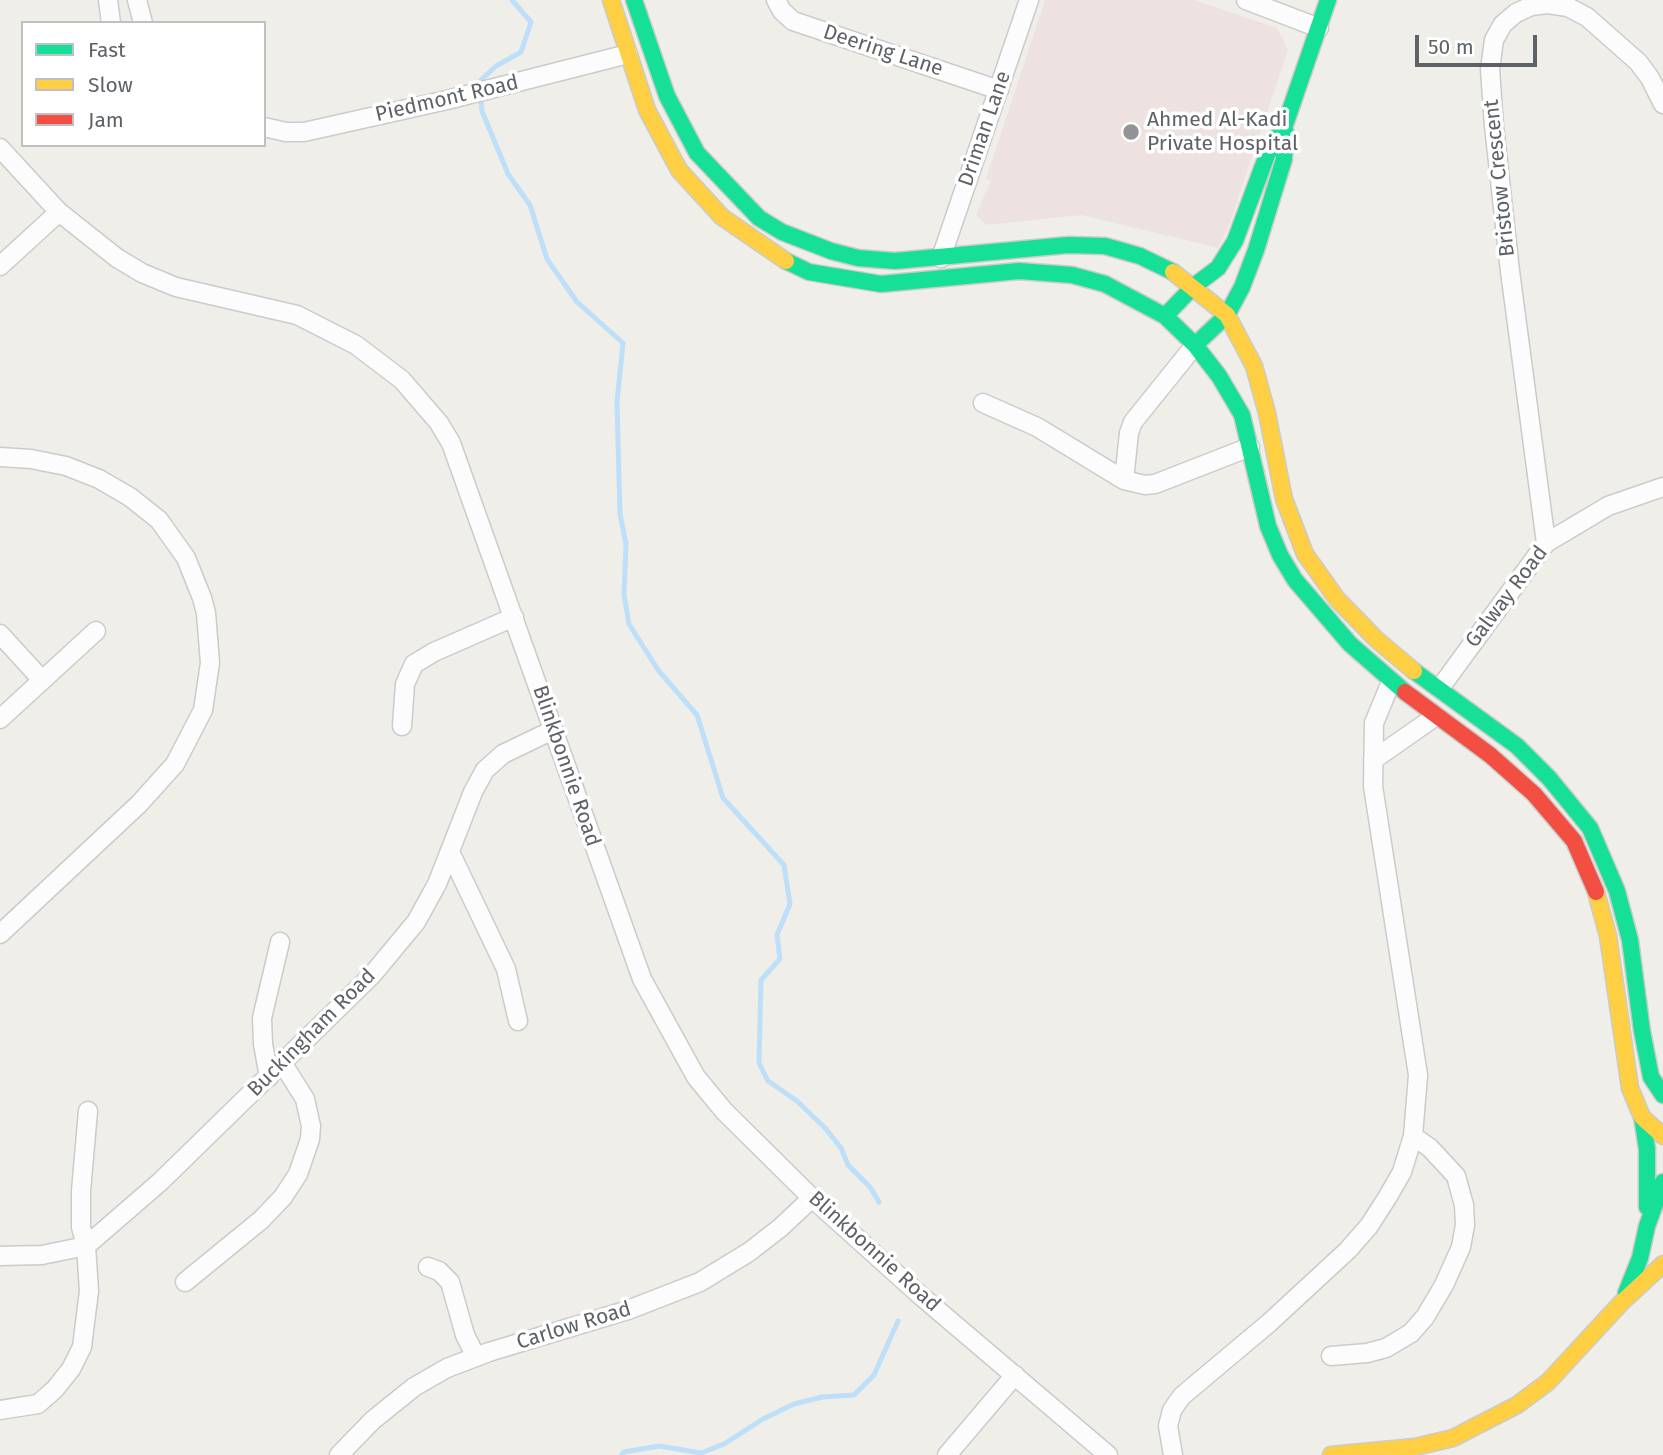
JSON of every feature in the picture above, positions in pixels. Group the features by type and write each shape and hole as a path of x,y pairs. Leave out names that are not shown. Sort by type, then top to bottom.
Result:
{"main road":[{"path":"611,0 647,110 679,170 728,222 780,258 809,272 881,284 1019,271 1072,275 1105,284 1165,316 1195,345 1232,395 1242,415 1268,526 1280,555 1295,580 1319,611 1391,682 1490,755 1534,794 1574,841 1595,890 1608,936 1626,1072 1642,1117 1647,1149 1647,1226"},
{"path":"634,0 667,96 698,153 759,218 782,232 807,243 858,258 895,261 1068,244 1105,246 1140,256 1170,270 1194,286 1227,315 1254,366 1284,499 1305,554 1337,599 1377,640 1517,746 1549,778 1590,828 1617,891 1630,940 1651,1077 1663,1095"},
{"path":"1165,316 1227,257 1267,155 1285,125 1328,0"},
{"path":"1195,345 1227,315 1245,278 1277,184 1285,152 1285,125"},
{"path":"1642,1117 1663,1136"},
{"path":"1620,1303 1640,1258 1647,1226 1663,1182"},
{"path":"1331,1455 1415,1447 1452,1438 1517,1405 1548,1382 1620,1303 1663,1264"}],"street":[{"path":"108,0 111,21"},
{"path":"137,0 142,21"},
{"name":"Deering Lane","path":"776,0 782,11 793,21 999,90"},
{"name":"Driman Lane","path":"941,258 1029,0"},
{"path":"1246,0 1319,28"},
{"name":"Bristow Crescent","path":"1546,542 1510,271 1494,126 1490,69 1494,40 1503,24 1516,13 1531,6 1548,4 1568,7 1587,17 1638,62 1650,78 1663,104"},
{"name":"Piedmont Road","path":"266,127 286,132 304,132 447,100 628,54"},
{"name":"Blinkbonnie Road","path":"0,148 59,212 117,258 142,273 176,287 297,315 356,345 402,380 439,423 451,443 642,979 696,1077 724,1111 812,1198 921,1296 1108,1455"},
{"path":"0,266 59,212"},
{"path":"1124,480 1129,433 1133,422 1195,345"},
{"path":"983,402 1037,427 1124,480 1145,485 1155,484 1250,447"},
{"path":"0,457 31,459 66,466 99,479 130,496 159,520 186,558 202,598 206,612 210,663 203,710 175,764 148,796 0,934"},
{"name":"Galway Road","path":"1440,688 1546,542 1608,506 1663,487"},
{"path":"402,726 405,684 414,664 434,652 514,618"},
{"path":"0,719 96,631"},
{"path":"0,634 42,680"},
{"path":"1172,1455 1169,1416 1182,1396 1269,1323 1348,1250 1369,1226 1402,1172 1413,1136 1418,1074 1375,802 1374,723 1391,682"},
{"path":"1373,760 1436,716"},
{"name":"Buckingham Road","path":"0,1256 42,1255 86,1246 160,1182 372,975 416,922 437,884 473,792 485,770 503,754 553,730"},
{"path":"450,852 506,969 518,1021"},
{"path":"269,1077 262,1018 280,942"},
{"path":"186,1282 261,1220 283,1197 298,1174 308,1148 311,1126 305,1099 283,1064"},
{"path":"0,1410 38,1404 71,1369 82,1347 89,1291 86,1246 81,1227 81,1191 88,1111"},
{"path":"1331,1356 1367,1353 1386,1348 1411,1333 1425,1317 1444,1285 1461,1247 1465,1226 1464,1205 1456,1176 1430,1148 1413,1136"},
{"name":"Carlow Road","path":"339,1455 373,1420 414,1387 447,1368 628,1310 700,1282 749,1252 812,1198"},
{"path":"428,1266 439,1270 450,1282 465,1335 476,1357"},
{"path":"947,1455 1015,1375"}],"shaded area":[{"name":"Ahmed Al-Kadi Private Hospital","path":"1045,0 1194,0 1277,28 1288,50 1230,223 1218,248 1082,215 986,225 976,214 991,181 986,179"}],"waterway":[{"path":"512,0 531,22 521,52 496,66 479,82 482,111 508,174 530,205 547,259 577,302 623,343 617,402 620,514 626,544 624,594 629,624 658,670 697,715 723,798 784,865 790,904 777,935 780,959 761,980 759,1063 768,1081 797,1101 826,1129 841,1148 848,1165 870,1187 879,1202"},
{"path":"622,1455 624,1452 659,1446 701,1453 724,1444 763,1419 794,1404 822,1397 854,1395 874,1375 898,1321"}],"traffic: fast":[{"path":"634,0 667,96 697,153 759,218 782,232 831,251 858,258 895,261 1068,245 1105,246 1140,256 1173,272"},
{"path":"1165,316 1194,286 1218,268 1235,241 1267,155 1285,125 1328,0"},
{"path":"1195,345 1227,315 1242,287 1284,159 1285,129"},
{"path":"786,261 809,272 881,284 1019,271 1072,275 1105,284 1165,316 1195,345 1219,376 1242,415 1268,526 1280,555 1295,580 1350,644 1405,692"},
{"path":"1414,671 1517,746 1549,778 1590,828 1617,891 1630,940 1651,1077 1663,1095"},
{"path":"1642,1117 1647,1149 1647,1207"},
{"path":"1626,1293 1640,1258 1647,1226 1663,1182"}],"traffic: slow":[{"path":"611,0 647,110 679,170 722,217 786,261"},
{"path":"1173,272 1227,315 1254,366 1267,413 1284,499 1305,554 1337,599 1377,640 1414,671"},
{"path":"1596,892 1608,936 1630,1088 1642,1117 1663,1136"},
{"path":"1331,1455 1415,1447 1453,1438 1517,1405 1548,1382 1621,1303 1663,1264"}],"traffic: jam":[{"path":"1405,692 1490,755 1534,794 1574,841 1596,892"}],"place":[{"name":"Ahmed Al-Kadi Private Hospital","path":"1131,132"}]}
